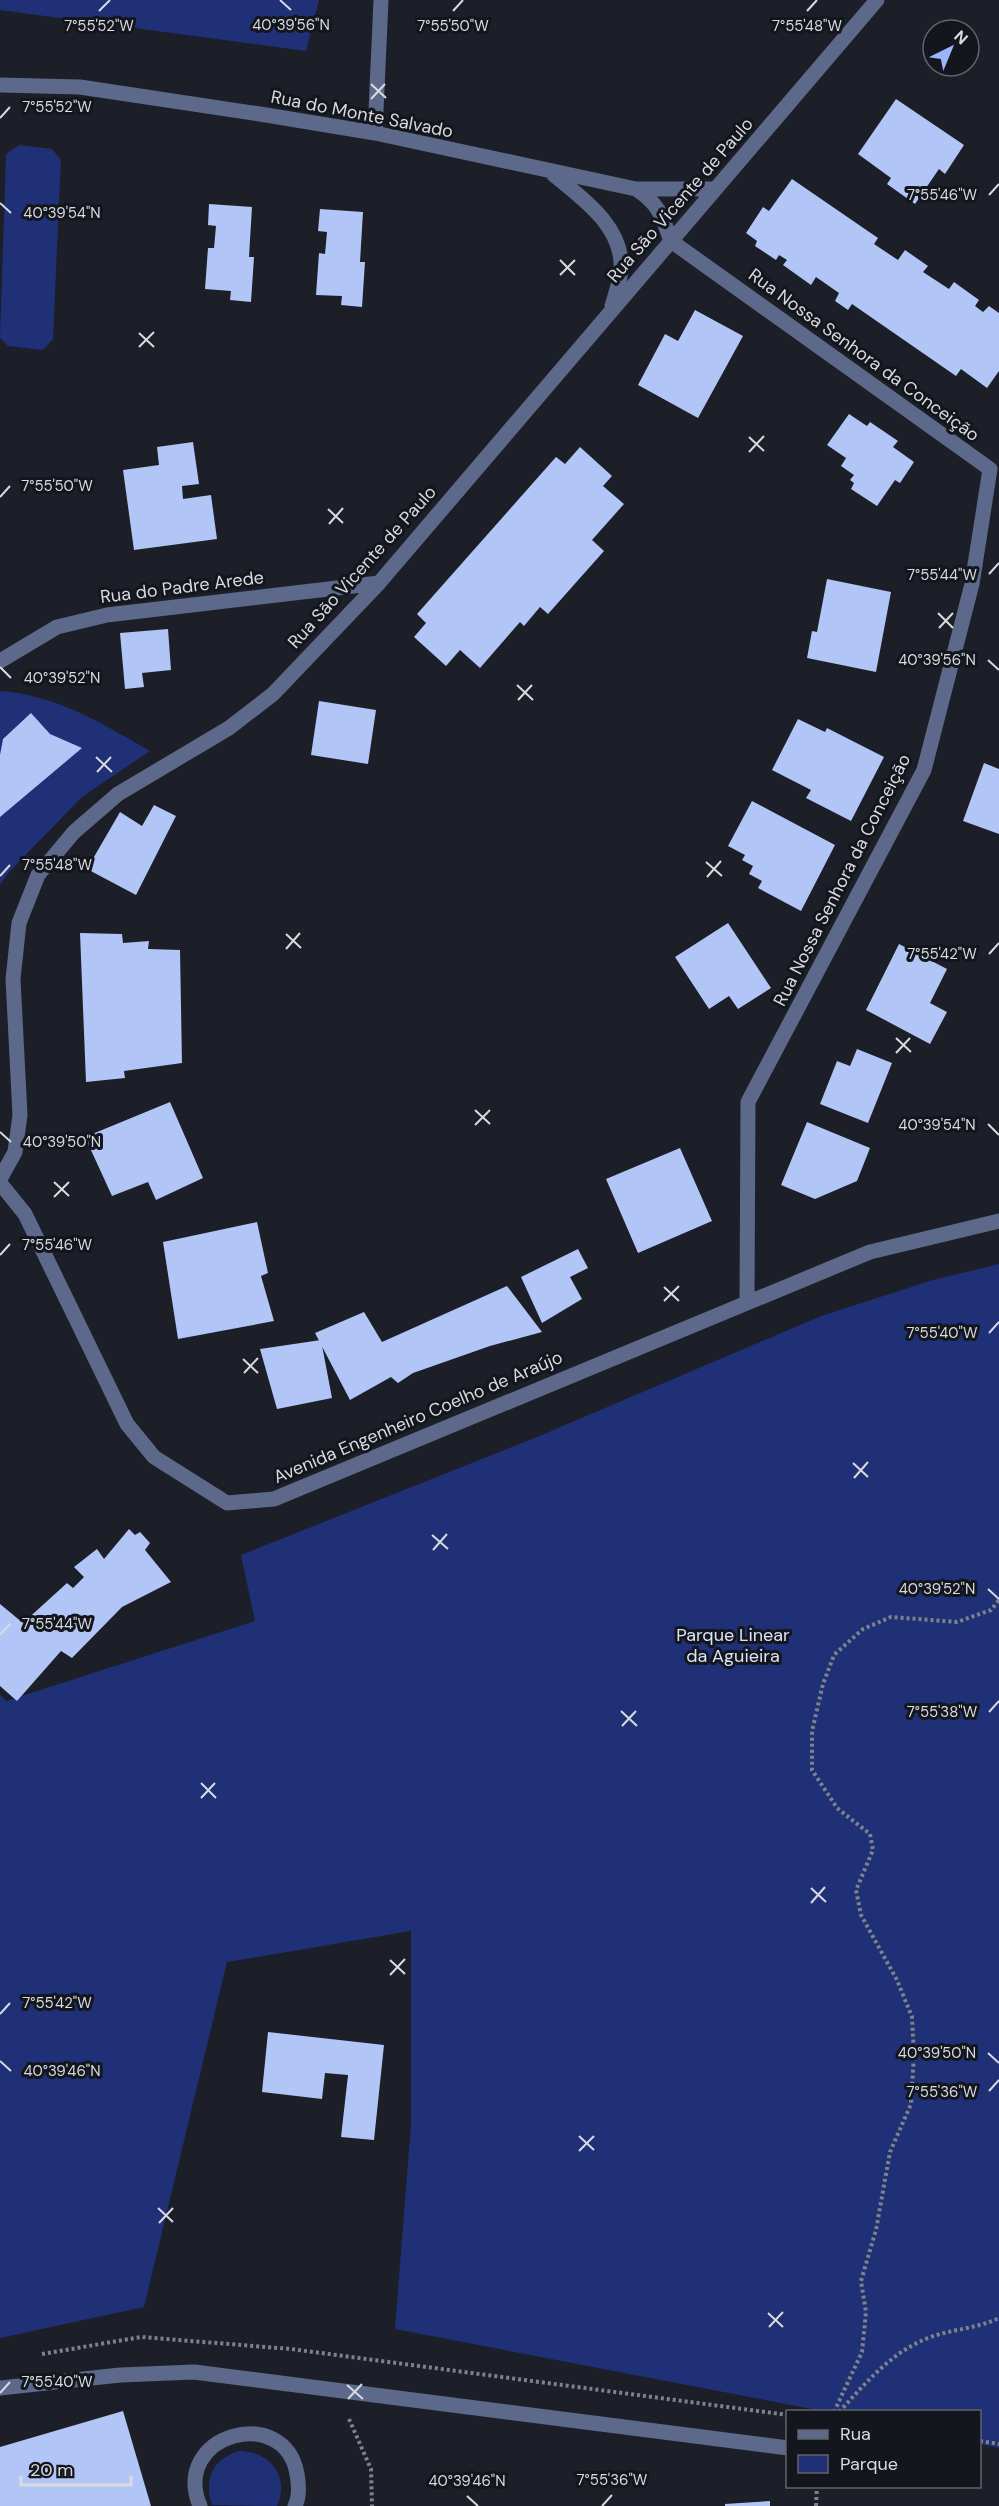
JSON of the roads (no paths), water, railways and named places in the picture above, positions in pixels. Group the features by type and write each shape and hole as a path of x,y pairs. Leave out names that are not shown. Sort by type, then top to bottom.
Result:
{"street":[{"path":"375,133 381,0"},
{"name":"Rua São Vicente de Paulo","path":"0,1181 15,1152 20,1115 13,979 19,923 38,875 74,832 118,794 229,728 273,694 379,583 877,0"},
{"name":"Rua do Monte Salvado","path":"0,85 80,87 375,133 551,173 636,189 715,189"},
{"path":"551,173 596,209 614,237 621,269 611,310"},
{"path":"636,189 652,200 661,214 671,241"},
{"name":"Rua Nossa Senhora da Conceição","path":"671,241 995,473 972,584 924,770 748,1102 747,1301"},
{"name":"Rua do Padre Arede","path":"0,661 57,627 107,615 379,583"},
{"name":"Avenida Engenheiro Coelho de Araújo","path":"0,1181 25,1214 127,1424 154,1457 227,1503 274,1499 747,1301 870,1252 999,1221"},
{"path":"0,2388 120,2375 194,2372 786,2448"},
{"path":"200,2506 195,2480 200,2463 210,2448 224,2438 241,2433 258,2434 275,2441 288,2453 296,2467 299,2484 295,2506"}],"park label":[{"name":"Parque Linear da Aguieira","path":"733,1645"}]}
